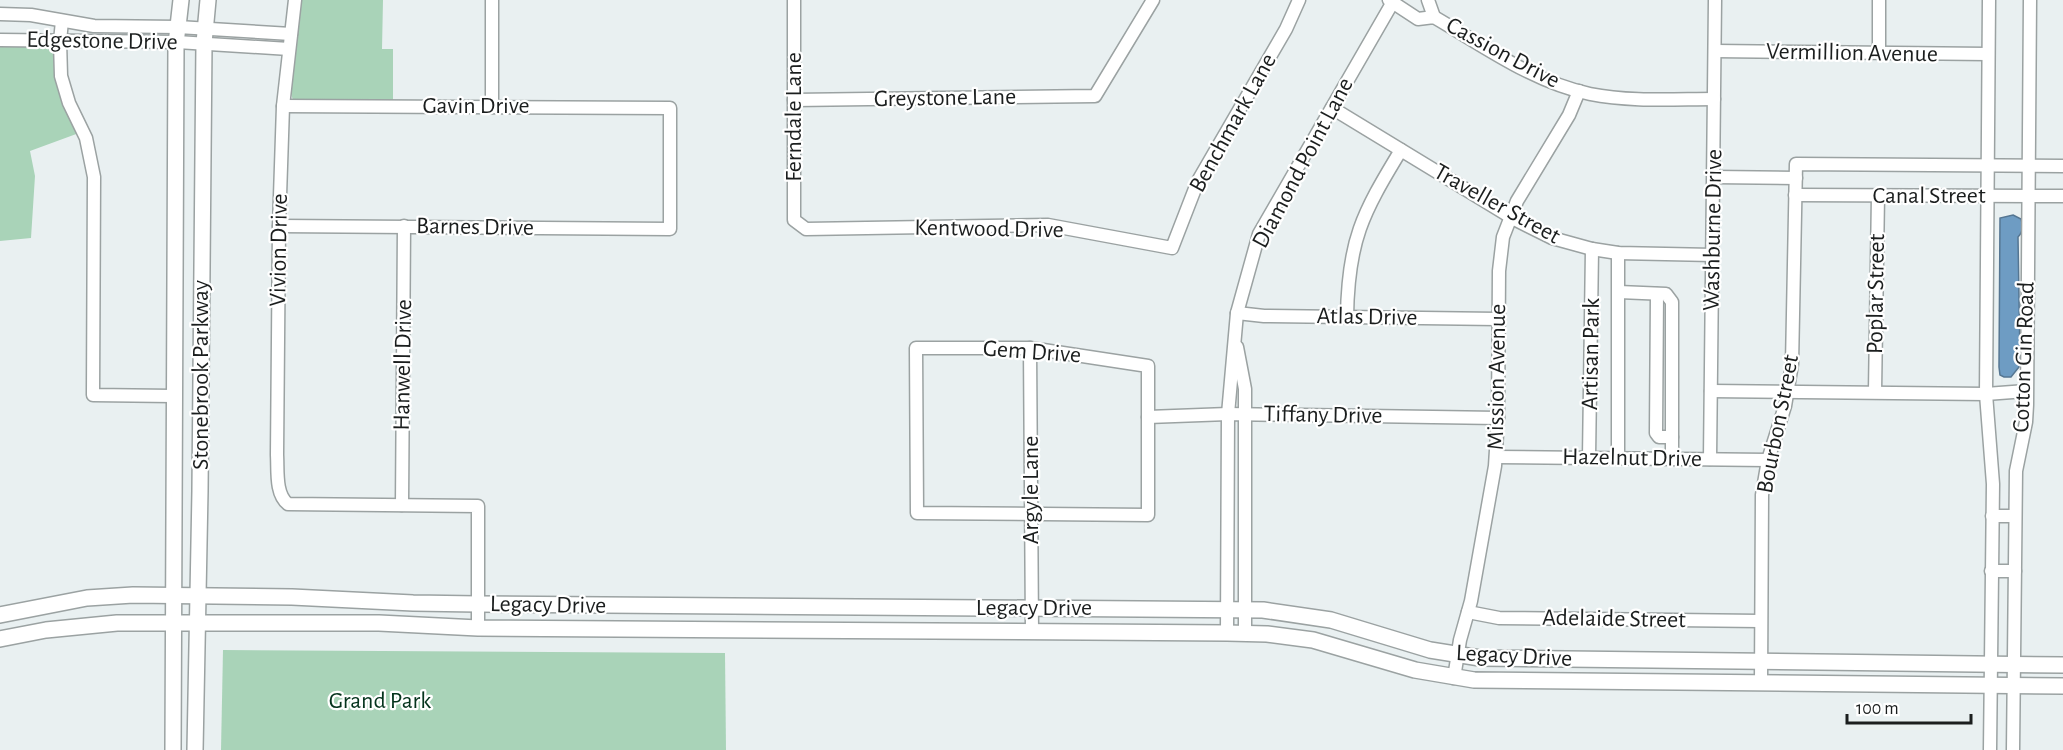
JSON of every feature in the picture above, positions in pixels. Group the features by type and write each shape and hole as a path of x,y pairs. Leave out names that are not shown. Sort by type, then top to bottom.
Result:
{"main road":[{"name":"Stonebrook Parkway","path":"172,750 177,34 181,0"},
{"name":"Stonebrook Parkway","path":"195,750 204,35 208,0"},
{"path":"173,396 201,397"},
{"name":"Legacy Drive","path":"0,615 87,598 174,595 304,597 478,604 1245,610 1285,612 1331,620 1430,651 1497,659 2063,664"},
{"path":"733,605 733,628"},
{"name":"Legacy Drive","path":"0,639 82,625 174,623 379,623 478,628 1245,633 1312,640 1391,664 1454,678 1495,681 2063,686"}],"street":[{"name":"Vivion Drive","path":"295,0 283,106 279,225 277,455 280,489 288,504 402,505"},
{"path":"492,0 492,106"},
{"name":"Ferndale Lane","path":"794,0 794,220 806,229"},
{"name":"Greystone Lane","path":"794,99 1095,96 1153,0"},
{"name":"Benchmark Lane","path":"1172,248 1198,181 1286,29 1299,0"},
{"name":"Cassion Drive","path":"1428,0 1434,17"},
{"name":"Washburne Drive","path":"1710,459 1715,0"},
{"path":"1879,0 1879,53"},
{"name":"Cotton Gin Road","path":"1989,0 1986,394 1993,477 1990,750"},
{"name":"Cotton Gin Road","path":"2013,750 2016,471 2026,422 2030,0"},
{"name":"Cassion Drive","path":"1392,1 1418,19 1434,17 1525,70 1579,91 1619,98 1714,99"},
{"name":"Diamond Point Lane","path":"1227,633 1228,414 1237,313 1259,234 1392,1"},
{"name":"Edgestone Drive","path":"0,14 31,15 94,26 204,35"},
{"path":"62,21 60,68 64,87 86,138 94,170 93,395 173,396"},
{"name":"Edgestone Drive","path":"0,40 60,41 177,34"},
{"path":"204,35 291,34"},
{"path":"204,35 290,49"},
{"name":"Vermillion Avenue","path":"1715,51 1988,54"},
{"name":"Mission Avenue","path":"1454,678 1496,457 1499,260 1503,237 1521,194 1569,115 1579,91"},
{"name":"Gavin Drive","path":"283,106 670,108 670,229"},
{"name":"Traveller Street","path":"1332,108 1510,216 1552,238 1592,249 1618,253 1713,255"},
{"path":"1347,317 1349,265 1358,231 1371,201 1401,150"},
{"name":"Canal Street","path":"1796,164 2063,166"},
{"name":"Bourbon Street","path":"1761,683 1762,495 1768,460 1788,392 1794,337 1796,164"},
{"path":"1714,177 1796,178"},
{"name":"Canal Street","path":"1795,195 2063,196"},
{"name":"Poplar Street","path":"1875,392 1878,195"},
{"name":"Barnes Drive","path":"279,225 670,229"},
{"name":"Kentwood Drive","path":"806,229 1048,225 1172,248"},
{"name":"Hanwell Drive","path":"402,505 404,226"},
{"name":"Artisan Park","path":"1589,458 1592,249"},
{"name":"Artisan Park","path":"1618,253 1618,458"},
{"path":"1618,292 1666,294 1672,302 1672,459"},
{"name":"Atlas Drive","path":"1237,313 1264,316 1498,319"},
{"name":"Diamond Point Lane","path":"1234,334 1245,389 1245,633"},
{"name":"Gem Drive","path":"1030,514 917,513 916,348 1030,348 1148,366 1148,417"},
{"name":"Argyle Lane","path":"1030,348 1032,631"},
{"path":"1711,391 1986,394 2026,391"},
{"name":"Tiffany Drive","path":"1148,417 1245,414 1498,418"},
{"path":"1030,514 1148,515 1148,417"},
{"name":"Hazelnut Drive","path":"1496,457 1768,460"},
{"path":"402,505 478,506 478,628"},
{"path":"1992,516 2015,516"},
{"path":"1991,572 2015,572"},
{"name":"Adelaide Street","path":"1467,612 1499,618 1760,621"}],"green space":[{"path":"301,0 383,0 382,49 393,49 393,100 293,100 291,94"},
{"path":"0,44 50,44 55,50 79,133 30,151 35,176 31,238 0,241"},
{"name":"Grand Park","path":"223,650 725,653 726,750 221,750"}],"water":[{"path":"2013,215 2021,219 2022,226 2018,237 2020,359 2019,367 2011,377 2004,377 2000,375 1999,367 2000,218"}]}
